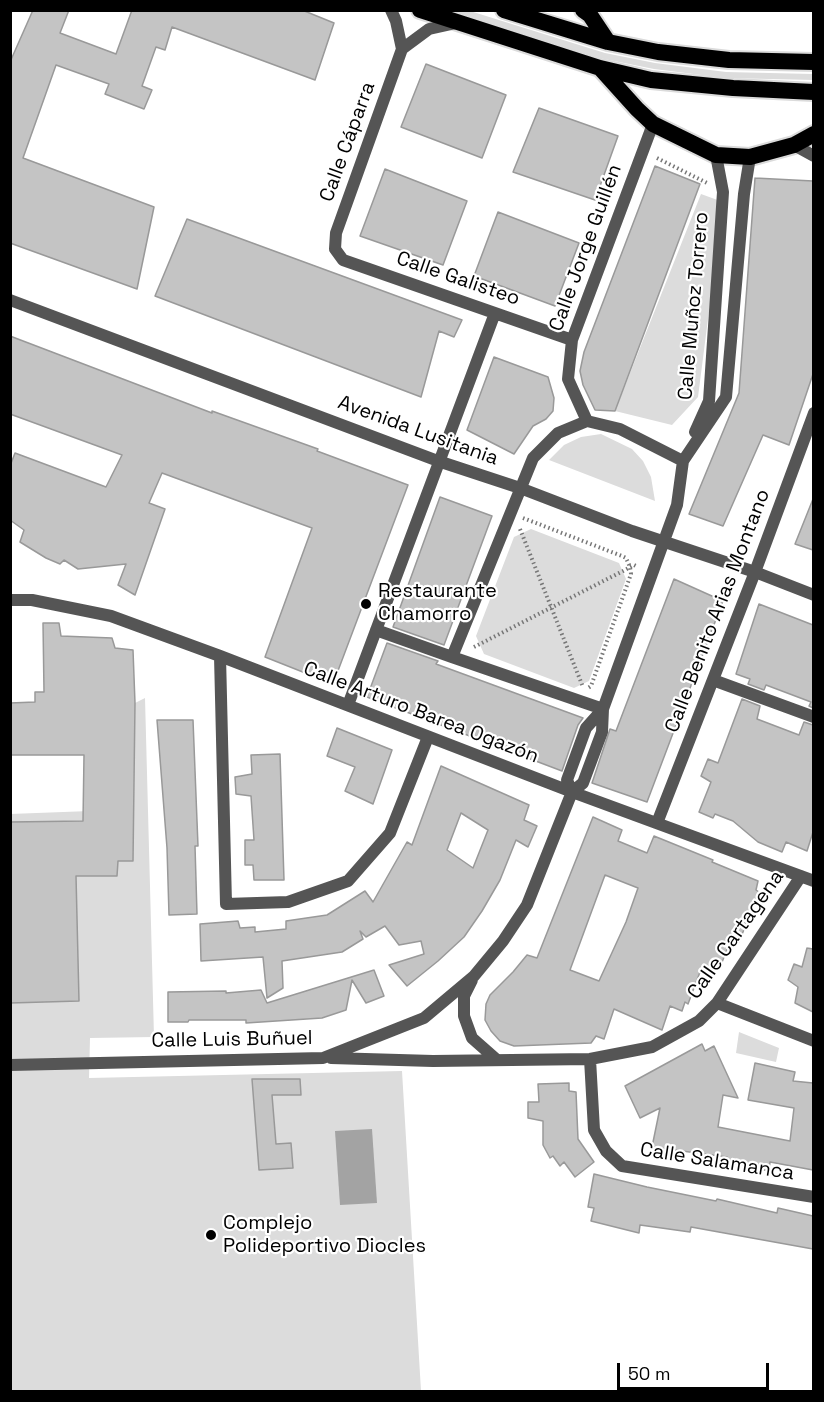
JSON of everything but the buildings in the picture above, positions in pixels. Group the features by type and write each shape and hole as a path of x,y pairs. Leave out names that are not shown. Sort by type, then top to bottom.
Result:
{"highway":[{"path":"420,10 600,68 651,80 733,88 813,92"},
{"path":"504,10 608,42 658,52 729,60 813,62"},
{"path":"588,12 608,42"},
{"path":"600,68 653,124 716,155 750,157 794,145 813,134"}],"street":[{"path":"391,10 396,21 402,49 429,29 456,23"},
{"name":"Calle Cáparra","path":"335,249 336,233 402,49"},
{"name":"Calle Jorge Guillén","path":"587,421 568,379 572,340 653,124"},
{"path":"794,145 813,156"},
{"name":"Calle Muñoz Torrero","path":"683,461 709,401 723,192 716,155"},
{"name":"Calle Muñoz Torrero","path":"683,461 726,397 744,195 750,157"},
{"name":"Calle Galisteo","path":"335,249 343,260 572,340"},
{"name":"Avenida Lusitania","path":"10,300 438,462 520,488 813,595"},
{"path":"348,705 495,313"},
{"name":"Calle Benito Arias Montano","path":"657,823 755,572 813,413"},
{"path":"452,657 533,458 558,433 587,421 620,429 683,461"},
{"name":"Calle Luis Buñuel","path":"10,1065 323,1058 424,1018 474,976 503,941 527,906 572,792 567,780 586,728 603,709 664,542 676,505 683,461"},
{"name":"Calle Arturo Barea Ogazón","path":"10,600 32,600 111,616 572,792 813,881"},
{"path":"376,630 603,709"},
{"path":"220,656 226,904 288,902 348,881 390,833 428,737"},
{"path":"713,680 813,717"},
{"name":"Calle Cartagena","path":"323,1058 590,1059 652,1047 699,1021 717,1003 801,876"},
{"path":"474,976 464,996 464,1016 472,1038 497,1060"},
{"path":"717,1003 813,1041"},
{"name":"Calle Salamanca","path":"590,1059 594,1130 606,1151 622,1166 813,1197"}],"path":[{"path":"643,151 723,192"},
{"path":"579,692 591,686 631,574 630,567 626,558 622,556 523,518 517,520 582,684"},
{"path":"476,654 472,645 630,567"}],"shaded area":[{"path":"454,11 470,11 605,53 655,63 726,72 813,74 813,80 725,78 654,69 604,59"},
{"path":"701,194 723,202 698,397 672,425 615,411"},
{"path":"601,434 632,449 643,461 651,477 655,501 549,460 564,445 581,437"},
{"path":"531,529 619,563 626,579 589,681 574,688 484,654 476,636 514,537"},
{"name":"Complejo Polideportivo Diocles","path":"145,698 154,1037 90,1038 89,1078 402,1071 421,1391 11,1391 10,814 90,811 98,876 117,876 118,861 133,861 135,703"},
{"path":"739,1032 779,1048 776,1062 736,1053"},
{"path":"372,1129 377,1203 340,1205 335,1131"}],"place":[{"name":"Restaurante Chamorro","path":"366,604"},
{"name":"Complejo Polideportivo Diocles","path":"211,1235"}]}
